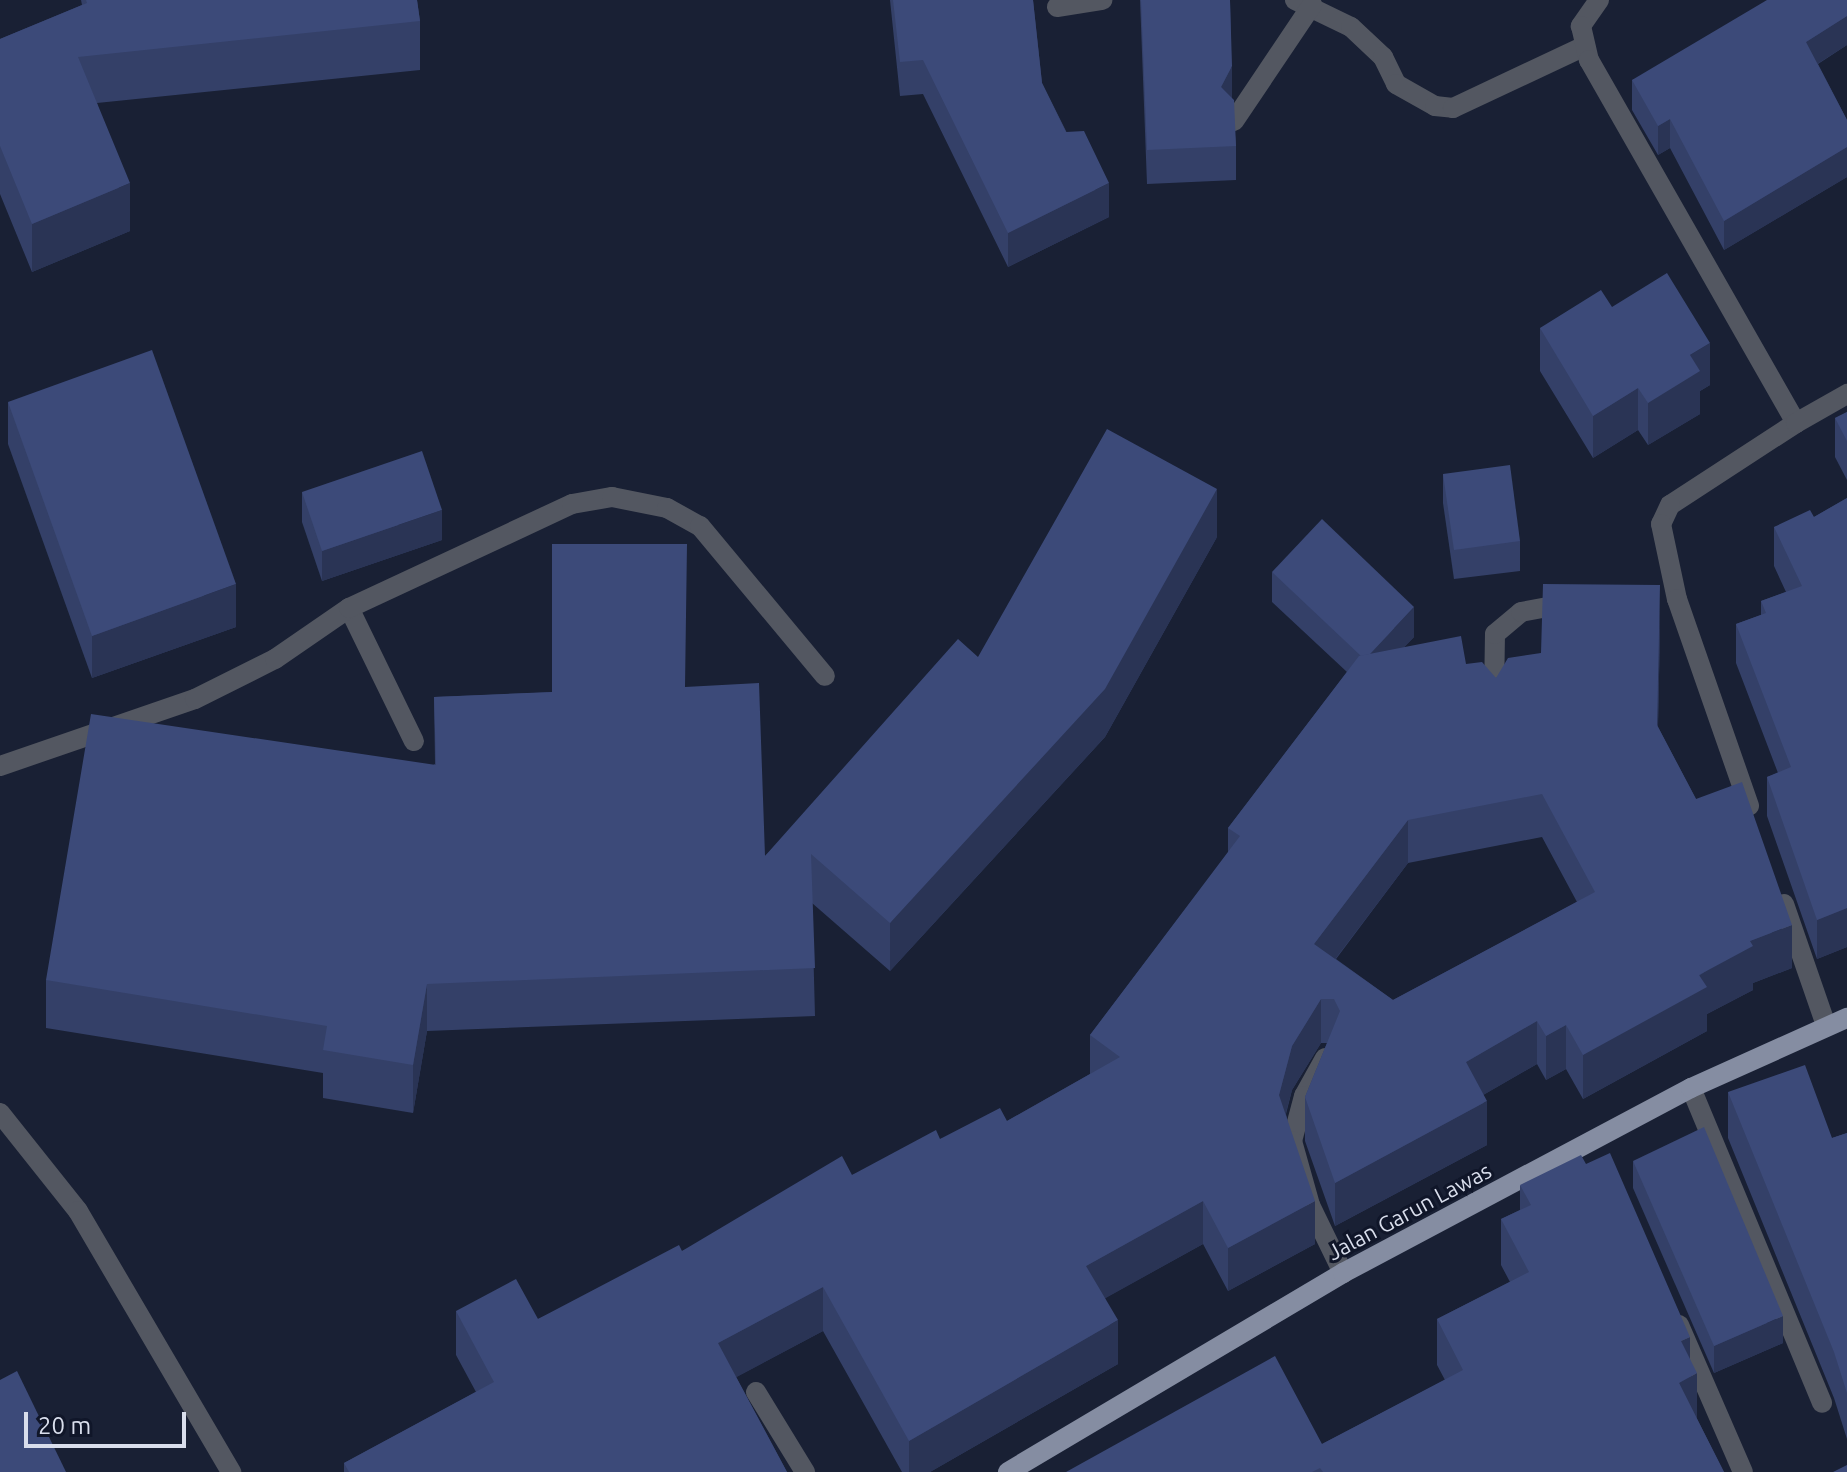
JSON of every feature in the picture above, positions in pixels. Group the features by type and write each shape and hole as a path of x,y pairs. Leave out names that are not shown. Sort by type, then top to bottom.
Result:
{"main road":[{"name":"Jalan Garun Lawas","path":"1008,1472 1343,1273 1691,1088 1847,1018"}],"street":[{"path":"1057,7 1102,0"},
{"path":"1599,0 1583,18 1585,46 1796,423"},
{"path":"1234,121 1303,2 1351,27 1383,57 1396,84 1435,106 1453,108 1585,46"},
{"path":"1759,834 1677,599 1661,532 1670,505 1796,423 1847,394"},
{"path":"0,766 195,699 275,659 349,608 572,504 642,500 700,526 825,676"},
{"path":"1649,600 1677,599"},
{"path":"1495,709 1490,655 1500,627 1529,609 1592,601"},
{"path":"349,608 414,741"},
{"path":"1774,878 1826,1025"},
{"path":"1327,1054 1304,1096 1292,1141 1310,1205 1343,1273"},
{"path":"1691,1088 1822,1403"},
{"path":"0,1113 78,1211 231,1472"},
{"path":"1597,1137 1610,1166"},
{"path":"1667,1297 1743,1472"},
{"path":"756,1392 805,1472"}],"building":[{"path":"86,0 417,0 420,21 78,57 130,183 32,224 0,146 0,39 87,3"},
{"path":"893,0 1033,0 1042,83 1066,132 1084,131 1109,183 1008,233 923,60 900,62"},
{"path":"1141,0 1230,0 1232,66 1221,87 1234,100 1236,146 1147,150"},
{"path":"1767,0 1847,0 1847,16 1806,42 1847,120 1847,147 1724,221 1670,119 1658,126 1632,80"},
{"path":"1667,273 1710,343 1690,355 1700,371 1648,403 1638,388 1593,416 1540,328 1601,290 1612,307"},
{"path":"152,350 236,584 92,636 8,402"},
{"path":"1847,412 1847,441 1835,418"},
{"path":"1107,429 1217,489 1105,689 890,923 811,854 815,968 427,984 413,1065 323,1050 327,1026 46,980 91,714 436,765 434,697 552,692 552,544 687,544 685,687 759,683 765,856 958,639 978,657"},
{"path":"422,451 442,510 322,551 302,492"},
{"path":"1510,465 1520,541 1454,550 1443,474"},
{"path":"1847,498 1847,908 1817,920 1767,777 1791,767 1736,624 1766,613 1761,601 1802,586 1774,527 1810,510 1814,517"},
{"path":"1322,519 1414,607 1370,654 1361,656 1272,572"},
{"path":"1543,584 1660,585 1657,725 1696,799 1742,782 1792,925 1750,941 1753,946 1699,975 1707,987 1583,1055 1566,1025 1546,1036 1537,1021 1466,1062 1487,1101 1335,1183 1305,1097 1340,1011 1334,999 1321,999 1292,1046 1279,1095 1315,1201 1228,1248 1203,1201 1086,1266 1118,1320 909,1441 823,1287 718,1343 787,1472 349,1472 344,1463 494,1382 456,1311 516,1279 538,1319 679,1245 682,1251 842,1156 852,1175 936,1130 940,1139 1000,1108 1007,1121 1120,1057 1090,1035 1240,836 1228,828 1359,656 1461,636 1466,664 1482,662 1496,678 1508,658 1541,653","holes":["1542,794 1595,892 1393,1000 1314,944 1408,820"]},
{"path":"1805,1065 1832,1138 1847,1133 1847,1393 1834,1352 1728,1092"},
{"path":"1704,1127 1783,1316 1714,1346 1633,1161"},
{"path":"1610,1153 1690,1337 1681,1341 1697,1373 1679,1383 1724,1472 1323,1472 1320,1468 1312,1472 1066,1472 1275,1356 1322,1444 1463,1370 1437,1319 1529,1272 1501,1219 1531,1205 1520,1185 1581,1155 1586,1164"},
{"path":"17,1371 66,1472 0,1472 0,1380"},
{"path":"1847,1465 1847,1472 1833,1472"}]}
